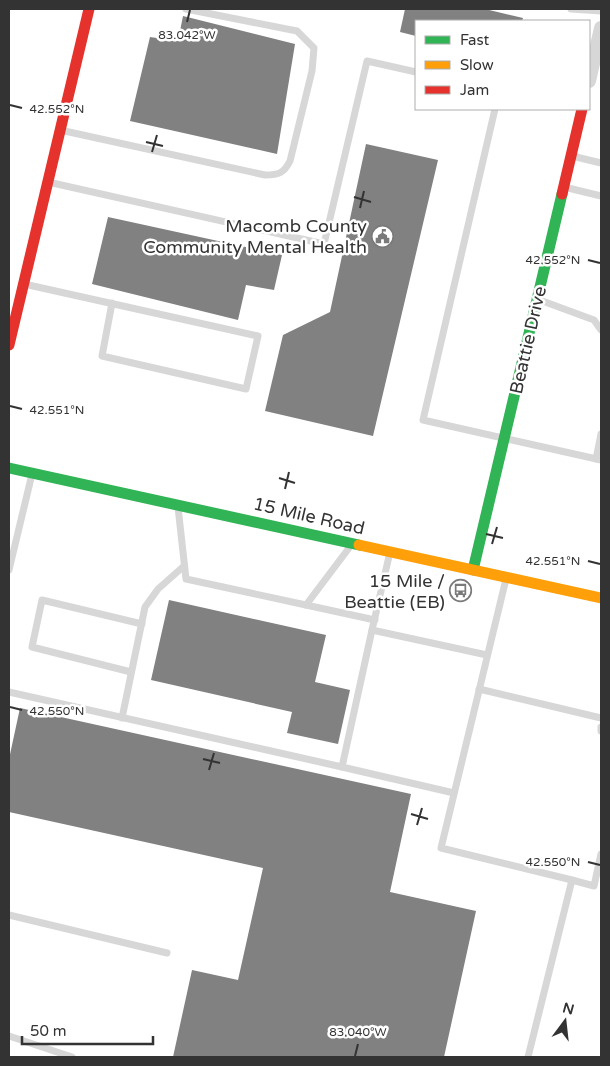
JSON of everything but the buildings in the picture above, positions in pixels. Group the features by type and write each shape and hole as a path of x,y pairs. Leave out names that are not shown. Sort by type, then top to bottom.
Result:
{"street":[{"path":"9,345 89,9"},
{"path":"590,77 601,28"},
{"name":"Beattie Drive","path":"473,570 564,187 580,110"},
{"name":"15 Mile Road","path":"9,468 601,598"}],"lane":[{"path":"60,130 265,175 278,175 285,170 290,160 312,71 314,48 297,31 186,9"},
{"path":"571,9 601,11"},
{"path":"48,182 324,244 367,61 415,72"},
{"path":"495,110 423,420 598,460 601,434"},
{"path":"571,155 601,163"},
{"path":"564,187 601,196"},
{"path":"23,284 258,336 246,388 102,356 112,304"},
{"path":"537,299 594,320 601,330"},
{"path":"9,570 32,474"},
{"path":"177,504 186,579 375,620"},
{"path":"306,605 352,543"},
{"path":"342,767 390,552"},
{"path":"122,718 145,607 154,595 184,566"},
{"path":"506,578 441,848 594,886 601,854"},
{"path":"131,672 32,647 42,600 142,624"},
{"path":"372,630 487,655"},
{"path":"479,689 601,718"},
{"path":"9,692 454,793"},
{"path":"528,1057 572,880"},
{"path":"9,915 167,953"},
{"path":"9,1036 72,1057"}],"traffic: fast":[{"path":"473,570 562,194"},
{"path":"9,468 359,545"}],"traffic: slow":[{"path":"359,545 601,598"}],"traffic: jam":[{"path":"9,345 89,9"},
{"path":"562,194 582,110"}],"place":[{"name":"Macomb County Community Mental Health","path":"383,236"},
{"name":"15 Mile / Beattie (EB)","path":"461,591"}]}
